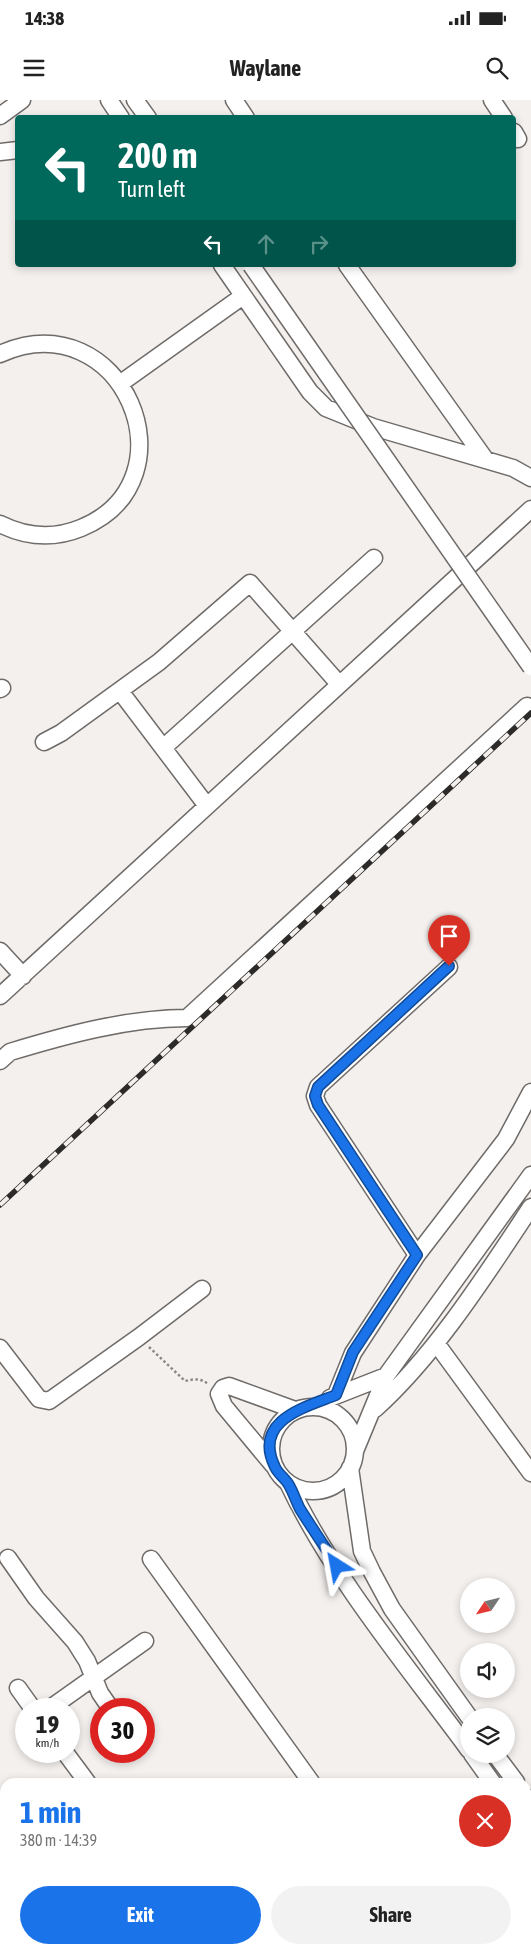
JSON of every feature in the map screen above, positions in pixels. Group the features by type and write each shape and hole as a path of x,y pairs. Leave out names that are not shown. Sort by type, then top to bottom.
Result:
{"street":[{"path":"0,116 22,100"},
{"path":"109,100 119,115"},
{"path":"135,100 146,115"},
{"path":"234,100 244,115"},
{"path":"492,100 502,115"},
{"path":"0,152 15,150"},
{"path":"223,267 310,392 326,408 374,427 513,468 531,478"},
{"path":"252,267 531,667"},
{"path":"348,267 485,459"},
{"path":"121,383 243,296"},
{"path":"0,354 36,344 60,345 94,358 121,383 136,414 140,441 135,469 120,498 95,521 64,533 31,534 0,524"},
{"path":"0,996 531,509"},
{"path":"163,748 374,558"},
{"path":"44,742 61,733 120,691 215,615 248,583 253,583 339,684"},
{"path":"120,691 207,806"},
{"path":"3,1051 89,1031 166,1018 187,1018 527,706"},
{"path":"0,951 23,976"},
{"path":"417,1255 318,1105 315,1096 318,1087 449,966"},
{"path":"336,1395 353,1352 417,1255 506,1139 531,1092"},
{"path":"288,1483 302,1490 319,1490 340,1481 350,1468 386,1376 531,1175"},
{"path":"373,1411 401,1386 436,1343 531,1208"},
{"path":"0,1348 39,1398 46,1402 139,1337 202,1289"},
{"path":"436,1343 531,1473"},
{"path":"275,1466 271,1452 275,1430 283,1418 301,1409 386,1376"},
{"path":"355,1452 352,1433 341,1418 325,1408 301,1409 229,1386 223,1388 219,1394 224,1406 288,1483 316,1534 369,1615 460,1738"},
{"path":"350,1468 362,1552 392,1609 463,1708"},
{"path":"8,1558 36,1598 75,1642 103,1698"},
{"path":"150,1559 308,1778"},
{"path":"64,1698 145,1641"},
{"path":"18,1688 25,1698"},
{"path":"73,1763 85,1778"},
{"path":"478,1763 489,1778"},
{"path":"502,1763 513,1778"}],"path":[{"path":"139,1337 177,1376 185,1381 195,1379 204,1381 219,1394"}],"railway":[{"path":"0,1205 531,713"}],"route":[{"path":"337,1566 299,1506 288,1483 278,1473 272,1460 272,1438 283,1418 295,1410 336,1395 353,1352 417,1255 318,1105 315,1096 318,1087 449,966"}]}
